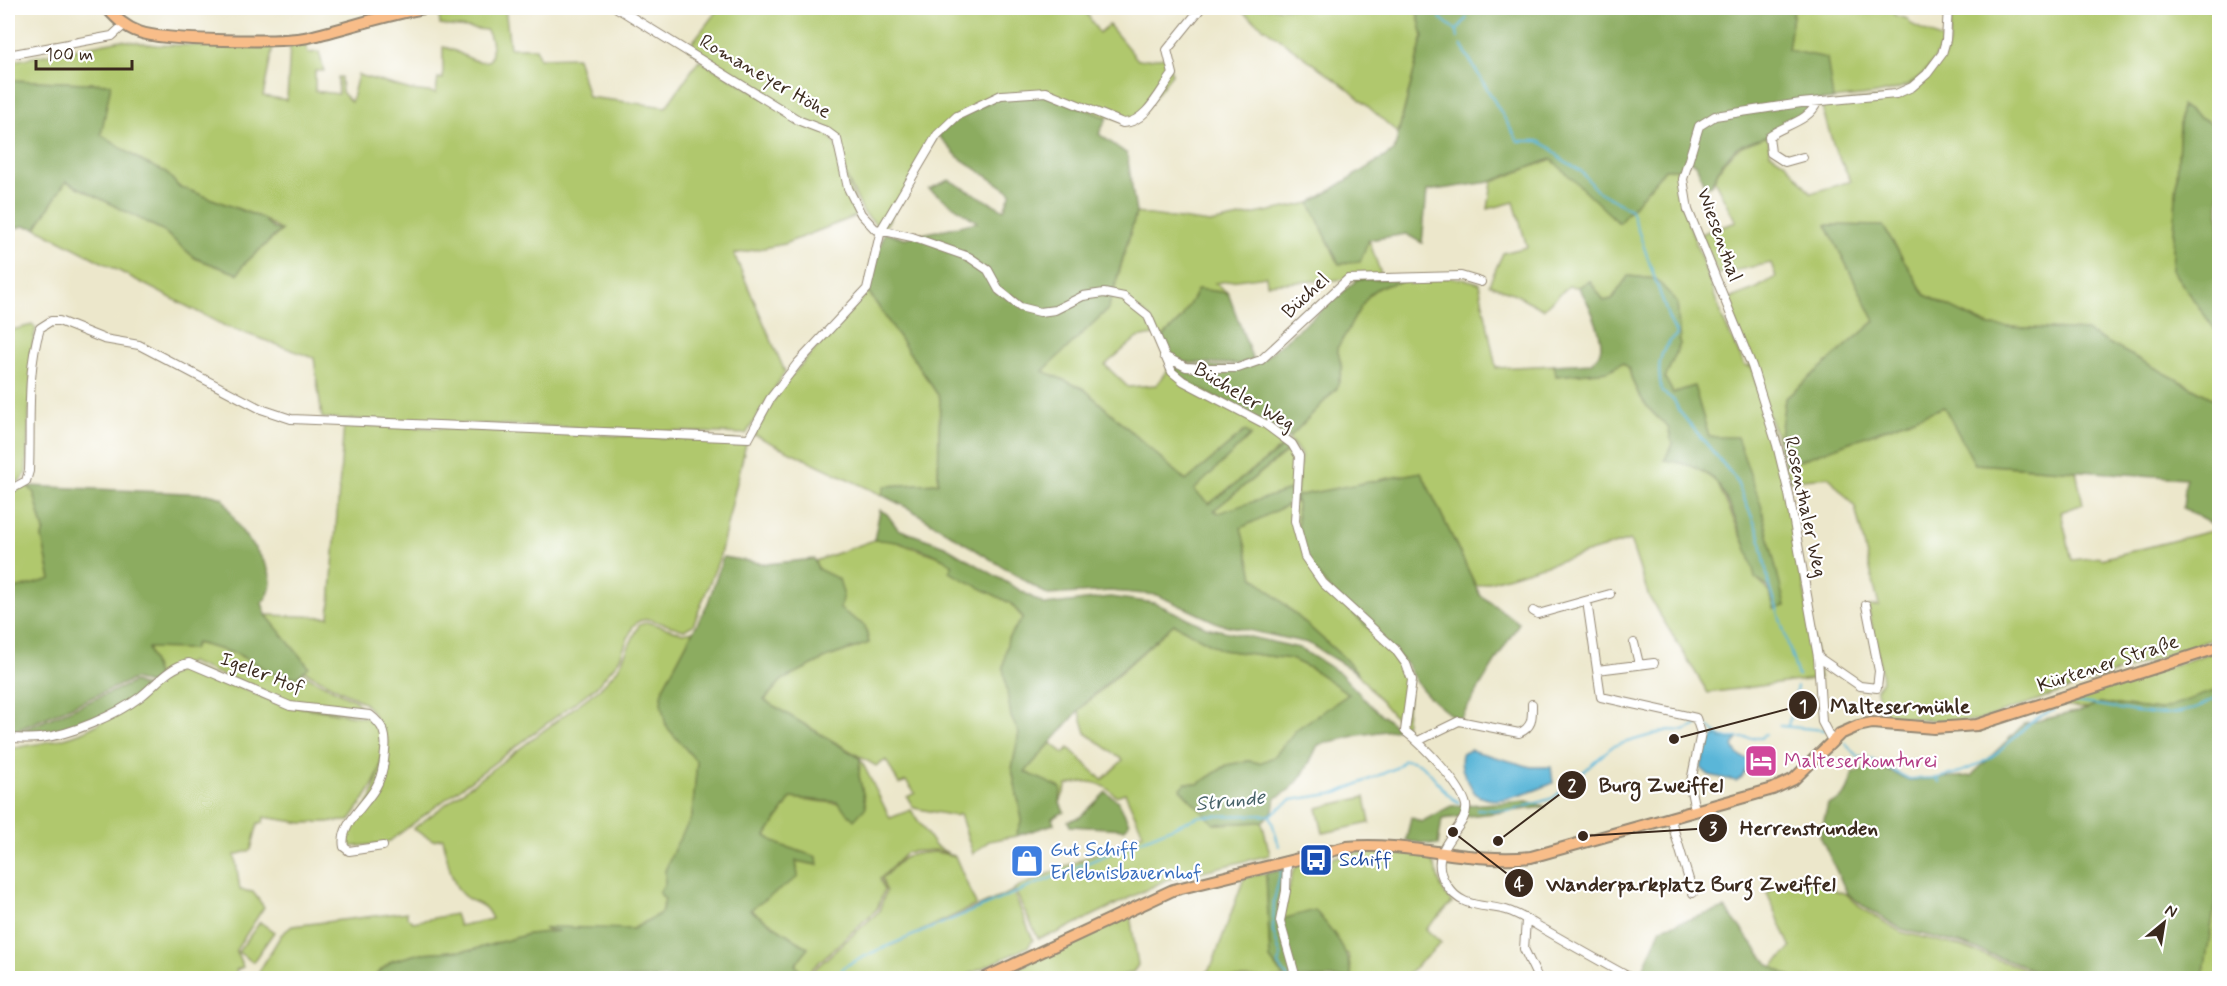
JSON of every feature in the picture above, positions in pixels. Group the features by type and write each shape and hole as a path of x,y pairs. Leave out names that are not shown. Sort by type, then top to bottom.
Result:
{"main road":[{"path":"107,8 124,25 147,34 273,40 307,38 392,10 424,8"},
{"name":"Kürtener Straße","path":"1837,735 1872,723 1957,728 2007,716 2220,646"},
{"path":"985,978 1173,890 1287,861 1347,847 1371,845 1512,860 1531,857 1773,789 1794,779 1837,735"}],"street":[{"name":"Romaneyer Höhe","path":"616,8 800,121 832,134 839,144 844,175 855,202 869,224 881,230"},
{"path":"8,491 26,481 29,471 31,381 36,343 40,328 51,321 59,321 104,339 139,345 261,409 291,419 749,438 770,399 797,364 867,290 881,230 937,135 957,116 982,102 1001,95 1046,92 1123,123 1132,123 1140,118 1173,74 1167,50 1201,8"},
{"name":"Wiesenthal","path":"1752,366 1688,210 1683,192 1687,161 1700,126 1715,116 1896,94 1912,87 1927,74 1941,54 1947,33 1948,8"},
{"path":"8,55 112,36 124,25"},
{"path":"1803,156 1785,162 1771,153 1769,136 1803,119 1814,110 1817,102"},
{"name":"Bücheler Weg","path":"881,230 912,237 969,257 988,270 999,290 1020,307 1040,312 1055,310 1083,296 1104,293 1124,297 1148,316 1172,372 1183,381 1265,424 1292,444 1299,456 1295,521 1305,557 1323,583 1395,649 1406,664 1412,680 1405,731 1419,741 1455,786 1466,805 1464,816 1441,852"},
{"name":"Büchel","path":"1164,356 1186,367 1202,368 1238,368 1261,360 1348,279 1461,276 1481,282"},
{"name":"Rosenthaler Weg","path":"1752,366 1789,494 1818,657 1822,722 1837,735"},
{"path":"1533,611 1538,614 1610,594"},
{"path":"1587,601 1599,692 1604,699 1693,716 1698,724 1701,733 1690,786 1695,810"},
{"path":"1818,657 1860,686 1877,688 1880,671 1866,605"},
{"path":"1634,643 1639,664"},
{"name":"Igeler Hof","path":"8,738 41,738 68,732 93,722 139,698 172,669 189,663 290,706 370,715 380,722 385,732 384,766 368,801 346,827 343,841 344,847 349,851 383,846"},
{"path":"1597,670 1654,663"},
{"path":"1419,741 1459,722 1519,733 1527,730 1531,723 1532,704"},
{"path":"1670,817 1693,893"},
{"path":"1441,852 1443,877 1458,898 1475,906 1507,910 1631,978"},
{"path":"1287,861 1286,891 1280,921 1296,978"},
{"path":"1526,920 1524,949 1538,978"}],"green space":[{"path":"505,8 510,48 536,48 539,58 577,57 588,97 666,107 699,60 828,134 835,143 859,215 784,244 734,254 785,372 746,434 322,418 314,358 225,326 36,228 66,181 162,230 195,258 238,274 243,265 281,231 262,218 178,186 166,172 143,162 100,135 111,84 8,80 8,62 121,40 156,45 273,46 263,96 287,100 290,45 305,42 308,53 319,52 324,71 315,71 315,91 338,94 338,77 341,77 342,92 351,102 358,75 411,90 436,93 438,78 443,79 443,47 484,62 490,60 492,49 490,36 486,30 440,25 439,13 435,12"},
{"path":"719,8 1091,8 1087,14 1099,33 1109,25 1138,60 1166,57 1172,74 1140,117 1132,122 1107,116 937,134 883,231 863,212 845,173 838,137 811,125 688,48"},
{"path":"1237,8 1416,8 1423,36 1398,133 1348,89"},
{"path":"1416,8 1794,8 1788,50 1827,58 1833,99 1816,101 1813,109 1768,136 1737,147 1722,163 1711,185 1705,187 1696,164 1686,160 1680,169 1665,169 1619,223 1551,159 1490,182 1427,191 1422,243 1406,234 1369,240 1360,262 1339,264 1310,203 1394,151 1423,36"},
{"path":"1794,8 1894,8 1894,15 1908,19 1911,24 1944,40 1925,72 1900,88 1869,95 1833,99 1788,51"},
{"path":"1951,8 2219,8 2219,128 2181,106 2172,270 2219,335 2219,402 2086,331 1989,326 1925,295 1883,226 1826,225 1875,321 1785,399 1779,443 1726,300 1757,288 1776,277 1771,263 1718,274 1700,234 1736,222 1714,180 1724,162 1735,150 1768,136 1770,153 1786,163 1811,193 1851,181 1834,147 1821,105 1897,96 1945,55 1950,40"},
{"path":"8,80 111,84 101,135 143,162 166,172 178,186 262,218 274,229 281,230 243,265 238,274 195,258 162,230 66,181 36,228 24,226 8,230"},
{"path":"1047,94 1107,118 1099,134 1127,154 1136,213 1108,309 1043,371 1084,389 1186,481 1245,431 1251,435 1194,490 1209,504 1283,447 1287,451 1214,510 1218,513 1296,488 1295,501 1241,528 1253,576 1359,674 1308,643 1220,624 1157,595 1110,591 1048,595 910,509 882,495 885,486 938,483 940,398 868,291 884,233 905,238 977,222 929,189 949,180 1004,210 1011,192 958,157 938,135 958,117 1002,96"},
{"path":"2181,106 2219,128 2219,335 2172,270"},
{"path":"1552,159 1619,223 1665,169 1680,169 1680,198 1723,320 1745,366 1751,367 1775,444 1787,495 1820,678 1708,693 1649,597 1630,540 1476,586 1421,472 1296,496 1301,455 1289,438 1337,388 1342,369 1337,348 1365,300 1375,290 1386,285 1412,279 1468,280 1479,283 1496,368 1554,365 1556,376 1608,371 1622,363 1629,368 1634,385 1643,401 1654,415 1668,426 1672,444 1665,460 1691,464 1717,482 1752,560 1755,578 1785,606 1709,437 1694,387 1673,393 1665,378 1680,344 1677,302 1656,279 1629,276 1612,299 1604,301 1590,281 1578,287 1569,286 1543,309 1515,294 1489,284 1503,253 1527,247 1514,202 1488,209 1492,182"},
{"path":"1310,203 1339,264 1369,240 1382,277 1267,284 1266,276 1215,283 1228,293 1198,289 1181,319 1160,340 1149,316 1113,294 1136,213 1210,223"},
{"path":"1826,225 1883,226 1925,295 1989,326 2086,331 2219,402 2219,528 2183,508 2186,478 1975,464 1944,407 1785,466 1779,443 1785,399 1875,321"},
{"path":"1628,276 1656,279 1677,302 1680,344 1665,378 1673,393 1694,386 1709,437 1737,437 1761,505 1785,606 1774,609 1769,588 1755,578 1739,528 1716,482 1692,466 1665,460 1672,444 1668,426 1643,400 1634,385 1629,368 1622,363 1608,371 1556,376 1554,365 1592,363 1600,351 1598,327 1578,287 1590,281 1604,301 1612,299"},
{"path":"1358,279 1415,279 1382,287 1368,296 1337,348 1342,369 1337,388 1289,438 1183,379 1171,365 1239,367 1261,361"},
{"path":"1198,289 1228,293 1253,360 1239,364 1169,362 1160,340 1181,319"},
{"path":"868,291 940,398 938,483 885,486 882,495 754,435 782,386"},
{"path":"1112,296 1133,305 1143,315 1154,335 1137,338 1105,365 1128,387 1156,385 1169,368 1288,441 1298,456 1296,488 1218,514 1214,510 1287,452 1282,447 1209,504 1193,490 1251,435 1245,431 1186,481 1084,389 1042,371 1108,309"},
{"path":"32,325 36,328 33,342 26,473 22,479 8,488 8,331"},
{"path":"1944,407 1975,464 2076,471 2083,504 2061,512 2072,560 2100,557 2101,559 2219,529 2219,637 1980,720 1954,722 1885,715 1876,689 1882,681 1868,606 1879,606 1855,507 1829,477 1790,480 1785,466"},
{"path":"344,424 745,441 746,444 719,559 693,625 684,630 648,619 639,621 633,626 619,660 597,686 387,843 348,847 346,833 371,799 388,742 372,712 363,702 304,671 308,667 266,615 329,617"},
{"path":"1421,472 1480,595 1519,623 1459,721 1428,696 1416,682 1407,664 1331,591 1307,558 1299,531 1296,496"},
{"path":"28,486 34,493 44,531 42,537 51,580 8,591 8,492"},
{"path":"28,486 208,494 223,498 238,526 261,556 270,574 269,593 262,603 266,615 309,667 297,677 276,675 237,654 196,643 193,649 148,648 158,678 151,685 134,679 8,734 8,591 51,579 42,537 44,531 34,493"},
{"path":"1295,501 1395,649 1410,679 1405,729 1344,658 1253,576 1240,528"},
{"path":"880,510 887,514 898,529 945,546 1045,605 1110,597 1155,603 1206,627 1299,648 1340,673 1372,707 1399,729 1359,735 1318,745 1296,783 1275,798 1273,811 1262,822 1214,824 1180,789 1186,783 1198,784 1227,765 1248,761 1260,763 1274,757 1297,729 1349,694 1312,669 1291,659 1222,650 1174,624 1089,699 1025,772 1061,788 1060,803 1064,812 1052,818 1054,824 1016,836 1022,819 1012,769 1019,733 1011,717 1003,667 1008,638 1023,617 1010,603 949,572 953,565 936,555 904,544 874,540"},
{"path":"892,539 946,560 953,565 950,572 1010,603 1023,618 1008,638 1011,717 1019,733 1012,769 1022,819 1016,836 989,841 973,854 960,814 955,816 914,808 907,797 915,793 906,781 899,784 886,760 876,766 764,701 782,680 828,657 869,643 865,626 839,609 843,594 818,569 815,561 874,540"},
{"path":"723,557 766,564 814,559 818,569 839,579 843,593 840,609 865,626 869,643 828,657 782,680 764,700 860,758 859,776 866,807 854,820 837,802 791,798 766,836 780,845 817,857 818,865 796,861 798,877 750,910 808,948 795,965 804,976 802,978 372,978 392,961 421,953 472,950 529,934 559,931 544,929 553,927 633,929 661,913 665,900 659,892 665,884 665,871 692,817 697,762 666,726 661,703 663,688 708,603"},
{"path":"647,622 683,633 693,631 663,688 666,726 697,762 692,817 665,871 665,900 661,913 633,929 529,934 472,950 421,953 392,961 372,978 259,978 257,975 281,935 292,926 407,912 407,917 413,922 455,914 459,926 492,919 483,906 468,899 459,891 450,869 443,838 433,840 413,829 600,688 618,669 639,625"},
{"path":"1174,624 1222,650 1291,659 1312,669 1349,694 1297,729 1274,757 1260,763 1248,761 1227,765 1198,784 1186,783 1214,824 1262,822 1270,855 1166,880 1057,933 1038,938 1014,889 1143,833 1125,793 1116,796 1099,784 1074,783 1067,785 1060,803 1060,788 1024,773 1051,743 1064,753 1069,748 1102,780 1123,760 1086,733 1079,710"},
{"path":"196,643 237,654 276,675 297,677 301,673 356,701 365,714 300,707 190,662 158,678 148,648 193,649"},
{"path":"2219,650 2219,689 2215,692 2159,710 2100,703 2088,709 2057,705"},
{"path":"190,666 279,704 368,718 383,730 380,768 371,789 349,821 303,823 264,817 263,823 258,823 251,850 235,855 240,890 253,892 264,907 236,950 243,967 236,970 237,975 223,978 8,978 8,749 53,741 86,730 108,718 165,678"},
{"path":"134,682 148,688 115,710 84,725 45,737 12,735"},
{"path":"2219,689 2219,879 2203,978 2114,978 2036,971 1962,944 1901,929 1866,908 1847,893 1820,836 1828,804 1843,797 1853,773 1875,765 1909,780 1971,776 2024,724 2088,709 2100,703 2159,710"},
{"path":"860,758 890,818 911,810 935,846 948,853 935,850 907,852 880,879 884,890 877,909 804,976 795,965 808,948 750,910 798,877 796,861 817,865 817,857 780,845 766,836 791,798 866,807 859,776"},
{"path":"1106,792 1118,801 1129,823 1125,829 1070,826 1068,821 1080,817"},
{"path":"1365,797 1370,823 1323,833 1317,808"},
{"path":"1527,801 1546,807 1442,819 1438,845 1406,841 1411,817 1421,822 1451,806"},
{"path":"1373,849 1427,855 1435,867 1446,896 1452,903 1426,929 1441,943 1408,974 1407,978 1352,978 1348,954 1281,920 1293,871 1298,865"},
{"path":"935,852 955,856 976,905 890,946 1013,891 1033,940 1028,947 961,978 805,978 879,911 886,891 882,879 895,865 910,855"},
{"path":"1285,869 1279,920 1315,910 1343,948 1352,978 1284,978 1270,959 1266,873"},
{"path":"1266,873 1270,959 1284,978 1203,978 1213,963 1244,878"},
{"path":"1792,874 1846,894 1864,910 1901,932 1963,947 2037,974 2085,978 1793,978 1772,967 1791,948 1767,893"},
{"path":"2219,879 2219,978 2203,978"},
{"path":"1725,908 1769,965 1793,978 1639,978 1661,928"},
{"path":"1130,915 1138,965 1133,972 1113,978 996,978"},
{"path":"260,922 274,932 253,962 238,952"}],"water":[{"path":"1716,735 1722,739 1738,739 1733,745 1735,752 1750,760 1742,777 1736,781 1709,775 1701,768 1706,744"},
{"path":"1470,750 1531,767 1551,767 1553,783 1514,797 1492,800 1483,798 1474,792 1462,768 1462,754"}],"waterway":[{"path":"1436,8 1442,12 1440,18 1457,31 1458,38"},
{"path":"1457,30 1467,18"},
{"path":"1461,45 1518,141 1538,141 1551,148 1561,159 1581,171 1596,190 1631,210 1669,319 1677,335 1670,341 1660,360 1659,376 1662,392 1674,400 1679,411 1735,478 1760,536 1768,580 1798,676"},
{"path":"1788,726 1797,687"},
{"name":"Strunde","path":"2072,702 2165,714 2183,712 2201,706 2220,695"},
{"name":"Strunde","path":"1937,778 1967,770 1988,759 2029,724 2055,710"},
{"name":"Strunde","path":"1477,809 1510,811 1553,798 1613,746 1669,730 1684,731 1703,723 1723,738 1761,738 1766,734"},
{"name":"Strunde","path":"1780,726 1825,730"},
{"name":"Strunde","path":"1846,744 1858,757 1868,758 1909,779 1937,778 1939,782"},
{"name":"Strunde","path":"830,978 838,975 845,966 878,950 1200,816 1270,815 1291,800 1337,793 1396,768 1404,760 1422,765 1445,792 1459,802"},
{"path":"1270,815 1279,846"},
{"path":"1282,868 1274,900 1273,931 1281,956 1278,964 1288,978"}],"place":[{"name":"Maltesermühle","path":"1674,739"},
{"name":"Malteserkomturei","path":"1761,761"},
{"name":"Wanderparkplatz Burg Zweiffel","path":"1453,832"},
{"name":"Herrenstrunden","path":"1583,836"},
{"name":"Burg Zweiffel","path":"1498,841"},
{"name":"Schiff","path":"1316,860"},
{"name":"Gut Schiff Erlebnisbauernhof","path":"1027,861"}]}
